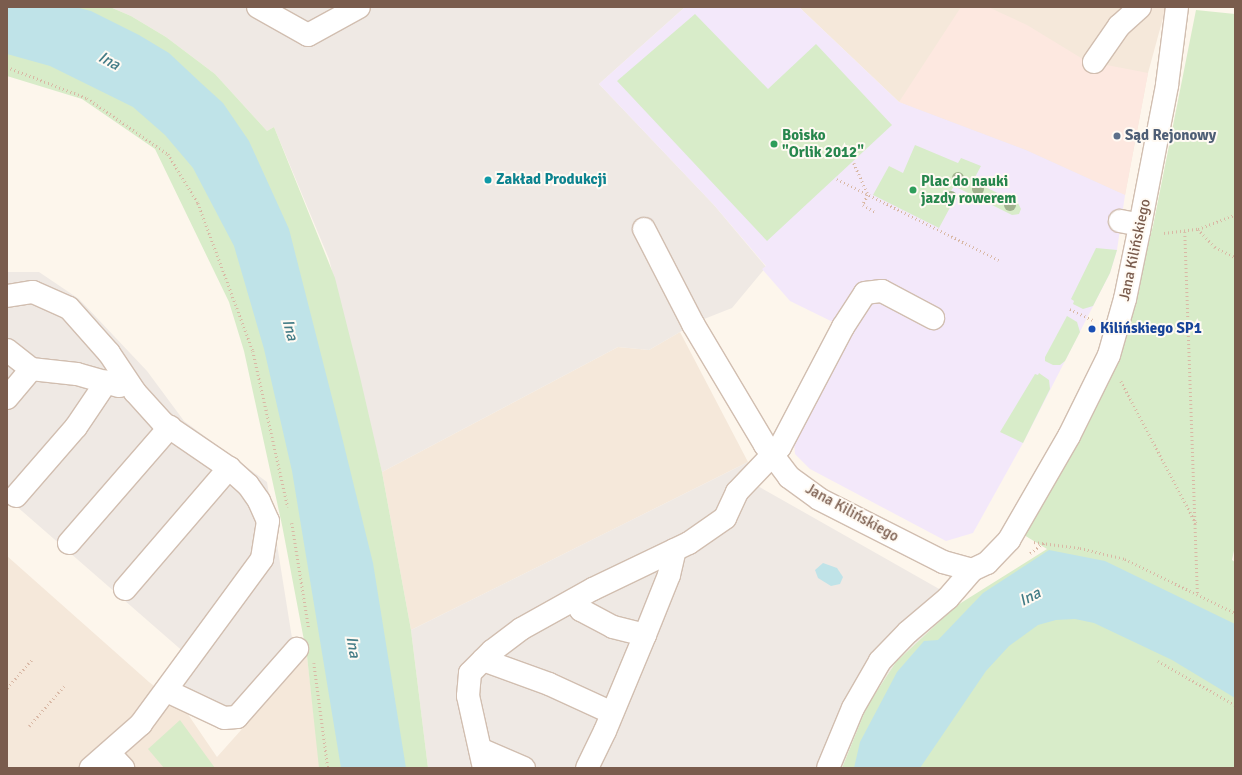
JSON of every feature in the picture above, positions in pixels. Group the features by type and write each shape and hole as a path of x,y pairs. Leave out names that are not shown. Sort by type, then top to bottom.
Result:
{"street":[{"path":"258,7 308,35 359,7"},
{"name":"Jana Kilińskiego","path":"828,768 853,708 880,662 908,632 948,598 972,570 987,563 1009,540 1069,436 1109,355 1125,299 1130,223 1167,85 1177,7"},
{"path":"1094,62 1131,9"},
{"name":"Jana Kilińskiego","path":"644,229 694,324 772,457 789,477 819,499 943,562 972,570"},
{"path":"524,768 482,759 468,696 470,673 483,660 521,629 574,600 674,550 725,518 737,492 780,447 843,327 865,293 882,291 933,318"},
{"path":"7,296 33,292 69,308 109,353 135,392 170,427 229,468 248,485 259,501 268,521 262,559 195,648 167,691 141,724 116,760 91,768"},
{"path":"7,350 32,369 77,374 107,381 135,392"},
{"path":"7,398 32,369"},
{"path":"16,496 76,427 107,381"},
{"path":"69,544 170,427"},
{"path":"125,589 229,468"},
{"path":"587,768 612,713 669,575 674,550"},
{"path":"574,600 581,610 613,627 645,635"},
{"path":"167,691 224,718 237,717 306,646"},
{"path":"483,660 549,684 612,713"}],"path":[{"path":"7,67 87,98 168,154 198,203 251,344 289,508"},
{"path":"854,162 868,195 863,205 875,212"},
{"path":"837,179 1000,260"},
{"path":"1164,233 1185,232 1198,229 1235,215"},
{"path":"1198,229 1216,247 1235,257"},
{"path":"1185,232 1197,525 1198,596"},
{"path":"1070,309 1093,320"},
{"path":"1109,355 1197,525"},
{"path":"290,516 306,646 328,768"},
{"path":"1026,542 1080,548 1125,559 1235,613"},
{"path":"7,688 32,659"},
{"path":"1158,661 1235,705"},
{"path":"29,726 64,686"}],"shaded area":[{"path":"110,7 685,7 599,84 714,205 766,267 732,308 699,321 649,350 618,347 382,472 329,259 274,127 267,131 215,74 166,37 131,16"},
{"path":"685,7 799,7 899,102 1026,150 1125,195 1117,250 1110,273 1023,443 973,533 946,541 810,469 795,454 793,433 843,327 790,301 762,269 766,266 714,205 599,84"},
{"path":"799,7 1166,7 1148,73 1125,195 899,102"},
{"path":"961,7 988,7 1027,25 1086,61 1148,73 1125,195 1026,150 899,102"},
{"path":"7,272 39,272 79,299 147,371 184,421 267,482 292,638 306,655 246,723 177,688 194,661 7,498"},
{"path":"680,332 748,462 411,630 382,472 618,347 649,350"},
{"path":"748,462 756,485 941,590 956,606 896,662 867,706 842,768 428,768 411,630"},
{"path":"7,556 149,682 185,710 217,757 307,656 320,768 7,768"}],"green space":[{"path":"7,7 110,7 131,16 166,37 215,74 267,131 274,127 335,278 360,377 382,472 411,630 428,768 319,768 307,656 282,525 244,351 229,302 155,149 82,99 7,76"},
{"path":"1196,10 1235,14 1235,546 1232,560 1235,562 1235,768 842,768 867,706 896,662 956,606 1047,549 1024,535 1138,282 1153,226"},
{"name":"Boisko \"Orlik 2012\"","path":"695,14 768,89 816,44 892,125 767,241 617,81"},
{"name":"Plac do nauki jazdy rowerem","path":"915,145 958,163 961,158 981,166 973,181 1018,203 1021,209 1019,214 1012,215 954,186 946,199 953,202 939,228 873,195 889,166 903,173"},
{"path":"1096,248 1117,250 1110,273 1093,306 1083,309 1073,304 1074,301 1071,299"},
{"path":"1067,316 1077,322 1080,332 1065,361 1060,365 1053,365 1045,361 1045,357"},
{"path":"1039,373 1049,380 1050,389 1023,443 1000,432 1035,374 1038,375"},
{"path":"180,720 215,768 164,768 148,749"}],"water":[{"name":"Ina","path":"7,7 75,7 91,11 139,35 169,53 223,103 249,141 289,229 338,421 373,563 406,768 341,768 292,471 264,349 234,246 193,168 165,135 133,107 50,66 7,54"},
{"name":"Ina","path":"1049,550 1105,561 1235,624 1235,698 1172,660 1094,623 1075,619 1056,620 1038,625 1009,646 986,671 920,768 854,768 860,742 897,672 924,641 938,640 983,593"},
{"path":"823,563 837,568 843,577 840,584 831,586 818,578 815,570"}],"place":[{"name":"Sąd Rejonowy","path":"1117,136"},
{"name":"Boisko \"Orlik 2012\"","path":"774,144"},
{"name":"Zakład Produkcji","path":"488,180"},
{"name":"Plac do nauki jazdy rowerem","path":"913,190"},
{"name":"Kilińskiego SP1","path":"1092,329"}]}
